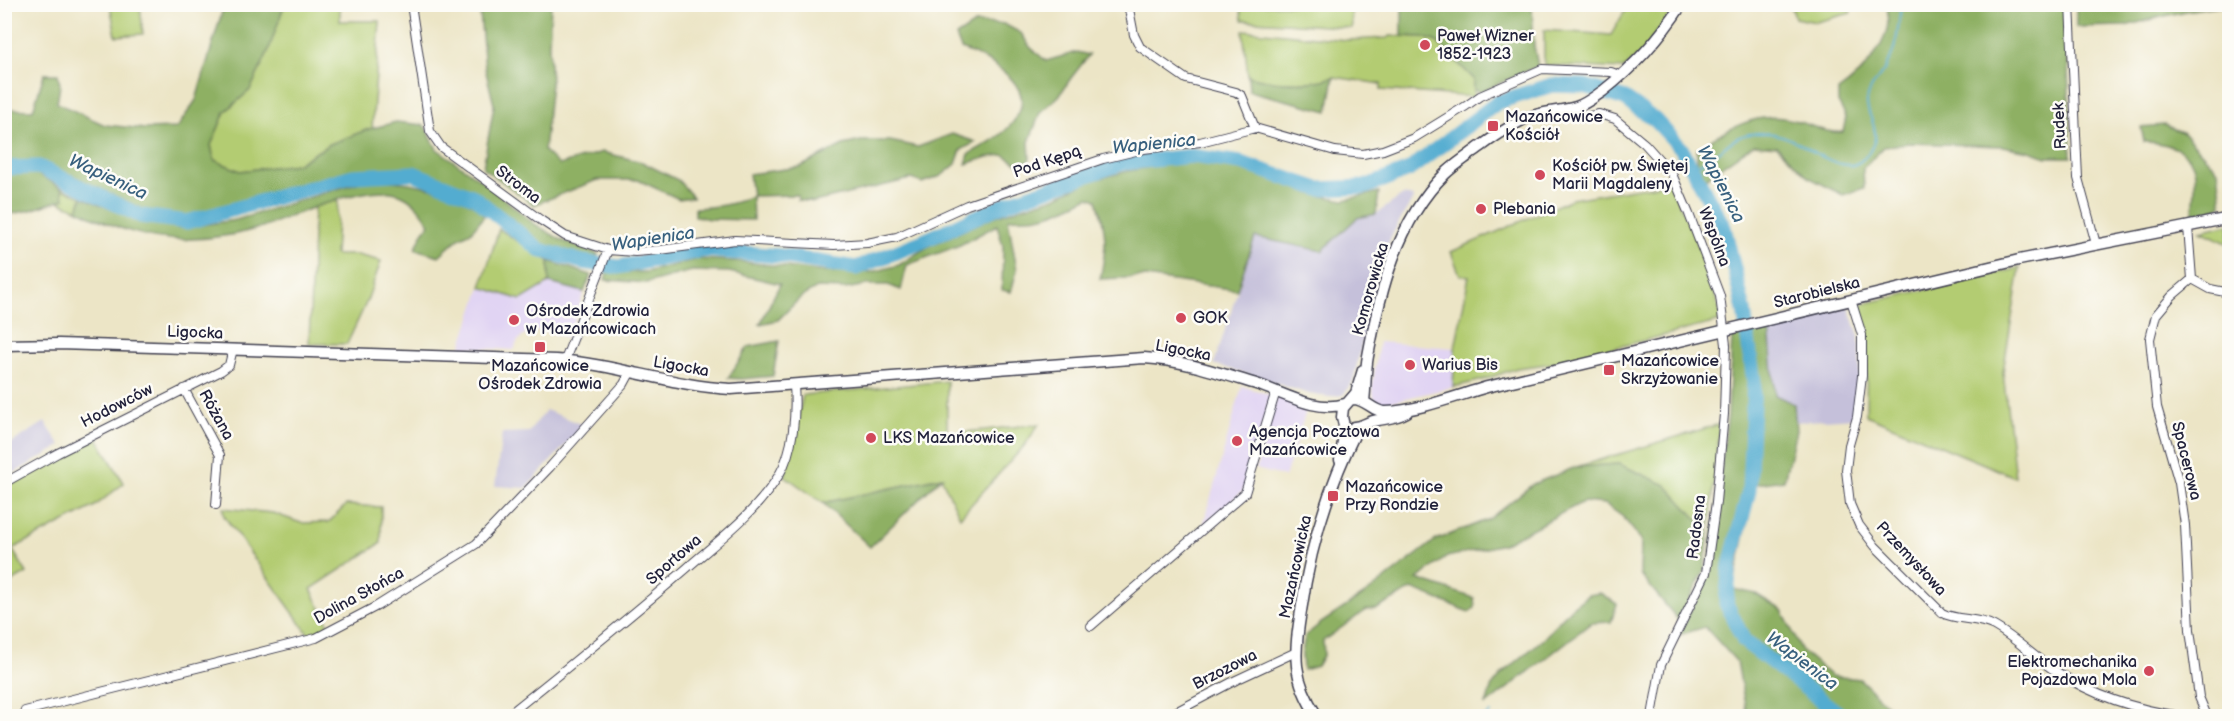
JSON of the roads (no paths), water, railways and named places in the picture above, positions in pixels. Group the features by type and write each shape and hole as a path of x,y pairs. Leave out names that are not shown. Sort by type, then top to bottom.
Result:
{"street":[{"name":"Stroma","path":"411,4 430,131 441,147 542,222 566,236 608,250"},
{"path":"1128,4 1134,34 1140,47 1186,79 1236,92 1242,96 1255,128 1335,151 1362,154 1383,150 1414,138 1480,96 1542,69 1611,72 1618,79"},
{"name":"Komorowicka","path":"1367,404 1368,358 1389,271 1411,219 1430,191 1446,173 1505,130 1526,118 1545,111 1575,108 1592,99 1645,54 1683,4"},
{"name":"Rudek","path":"2070,4 2078,178 2096,244"},
{"name":"Wspólna","path":"1575,108 1577,115 1581,118 1599,114 1615,119 1645,144 1672,174 1720,296 1729,330"},
{"name":"Pod Kępą","path":"608,250 635,252 735,240 834,245 867,243 897,237 967,205 1103,159 1144,149 1200,142 1255,128"},
{"name":"Starobielska","path":"1414,408 1487,387 1851,300 2096,244 2229,218"},
{"path":"2188,227 2192,279 2210,289 2229,293"},
{"path":"565,360 608,250"},
{"name":"Spacerowa","path":"2192,279 2172,296 2156,315 2150,339 2157,407 2179,483 2185,525 2190,630 2199,697 2207,717"},
{"name":"Przemysłowa","path":"1851,300 1862,335 1862,376 1857,417 1846,470 1846,484 1854,514 1875,546 1942,613 1954,618 1980,620 1994,626 2058,673 2106,698 2154,713 2181,717"},
{"name":"Radosna","path":"1652,717 1661,665 1706,573 1716,502 1724,414 1726,345 1729,330"},
{"name":"Ligocka","path":"4,345 59,344 565,360 712,388 794,386 1144,358 1182,363 1311,404 1330,406 1349,402"},
{"name":"Hodowców","path":"4,483 58,453 221,371 229,365 232,349"},
{"path":"1339,466 1345,430 1343,419 1349,402 1356,393 1368,358"},
{"name":"Dolina Słońca","path":"25,711 316,638 377,606 476,544 550,467 624,384 630,373"},
{"name":"Sportowa","path":"507,717 636,612 753,511 780,473 791,442 795,403 794,386"},
{"name":"Różana","path":"184,390 220,455 216,505"},
{"path":"1091,626 1245,493 1276,391"},
{"path":"1349,402 1367,404 1385,412 1414,408"},
{"path":"1311,404 1343,419 1351,427 1394,418 1414,408"},
{"path":"1363,425 1371,414 1367,404"},
{"name":"Mazańcowicka","path":"1317,717 1301,685 1296,652 1303,596 1311,553 1339,466 1363,425"},
{"name":"Brzozowa","path":"1168,717 1236,680 1296,652"}],"waterway":[{"path":"1690,166 1708,160 1737,138 1763,133 1787,138 1837,163 1853,165 1861,160 1869,152 1875,138 1875,129 1867,107 1868,98 1871,88 1886,67 1893,52 1901,4"},
{"name":"Wapienica","path":"4,168 39,167 141,216 187,222 353,176 413,173 474,197 540,250 583,262 619,267 706,250 781,256 856,268 921,242 1007,203 1123,163 1192,156 1241,163 1319,189 1365,187 1409,170 1498,102 1552,85 1585,86 1625,99 1655,120 1681,148 1724,227 1744,310 1754,382 1749,491 1730,565 1726,603 1744,641 1842,716"},
{"path":"1486,716 1491,713"}],"place":[{"name":"Paweł Wizner 1852-1923","path":"1425,45"},
{"name":"Mazańcowice Kościół","path":"1493,126"},
{"name":"Kościół pw. Świętej Marii Magdaleny","path":"1540,175"},
{"name":"Plebania","path":"1481,209"},
{"name":"GOK","path":"1181,318"},
{"name":"Ośrodek Zdrowia w Mazańcowicach","path":"514,320"},
{"name":"Mazańcowice Ośrodek Zdrowia","path":"540,347"},
{"name":"Warius Bis","path":"1410,365"},
{"name":"Mazańcowice Skrzyżowanie","path":"1609,370"},
{"name":"LKS Mazańcowice","path":"871,438"},
{"name":"Agencja Pocztowa Mazańcowice","path":"1237,441"},
{"name":"Mazańcowice Przy Rondzie","path":"1333,496"},
{"name":"Elektromechanika Pojazdowa Mola","path":"2149,671"}]}
